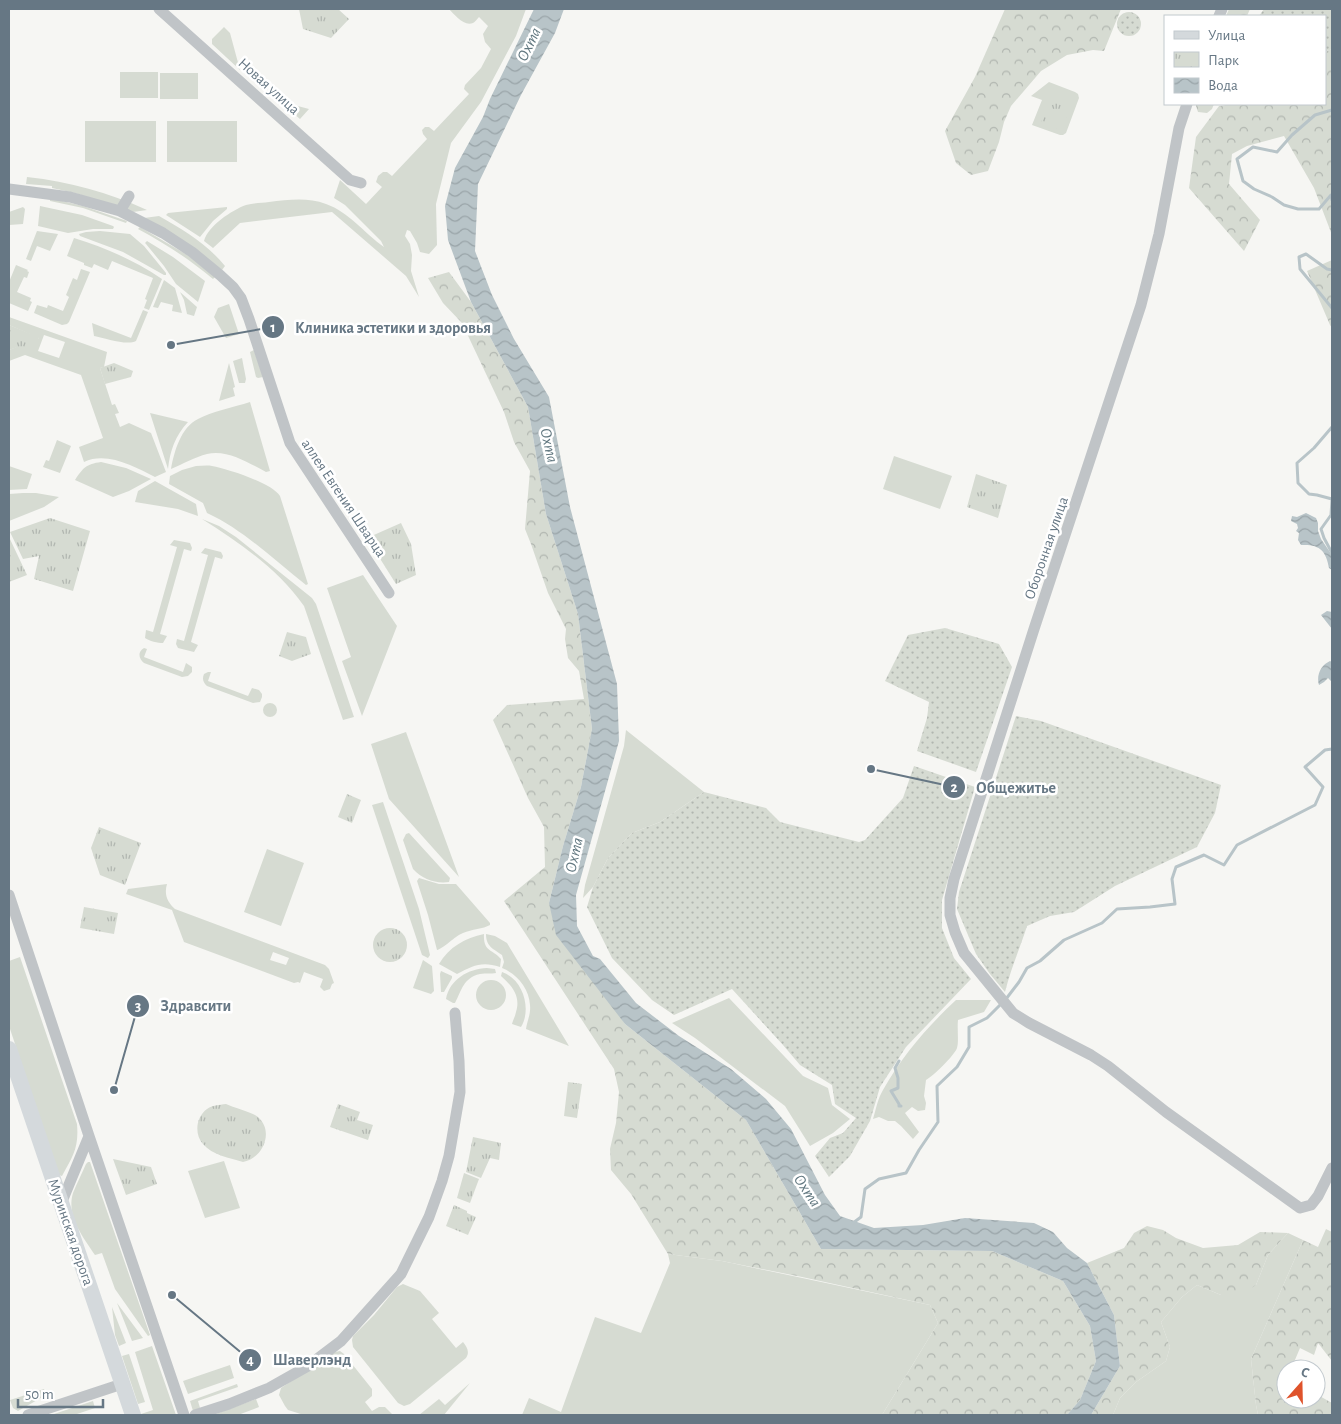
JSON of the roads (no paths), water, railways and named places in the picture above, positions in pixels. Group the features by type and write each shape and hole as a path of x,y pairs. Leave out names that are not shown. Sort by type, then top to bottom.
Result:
{"street":[{"name":"Новая улица","path":"159,9 350,180 360,183"},
{"name":"Оборонная улица","path":"1187,105 1179,128 1159,234 1141,305 954,879 950,898 950,915 964,953 1013,1013 1108,1066 1166,1112 1300,1208 1311,1205 1318,1196 1332,1168"},
{"name":"аллея Евгения Шварца","path":"9,189 70,197 120,211 163,233 192,252 220,275 241,298 290,443 389,593"},
{"path":"120,211 129,196"},
{"path":"9,895 184,1415"},
{"path":"195,1415 269,1388 308,1366 341,1341 401,1274 429,1217 449,1156 460,1092 455,1013"},
{"name":"Муринская дорога","path":"9,1048 133,1415"},
{"path":"61,1204 89,1136"},
{"path":"28,1415 122,1384"}],"water":[{"name":"Охта","path":"534,9 564,9 555,33 521,95 478,184 475,251 492,295 514,339 549,397 570,507 617,684 619,741 576,895 577,926 593,956 600,959 636,1003 679,1036 731,1069 766,1099 791,1129 825,1195 840,1216 874,1228 923,1225 965,1218 1034,1223 1053,1232 1067,1248 1087,1263 1114,1315 1120,1366 1091,1415 1067,1415 1080,1400 1096,1361 1090,1326 1063,1281 992,1251 821,1249 746,1120 625,1024 556,935 549,903 563,846 581,787 592,729 578,614 546,514 528,407 471,302 448,240 445,206 455,168 483,117"},
{"path":"1306,513 1316,518 1321,539 1332,555 1332,570 1329,568 1326,557 1321,550 1313,546 1301,545 1298,540 1297,524 1291,521 1292,516 1297,517"},
{"path":"1327,611 1332,612 1332,629 1321,615"},
{"path":"1330,661 1332,662 1332,682 1328,678 1319,685 1320,671"}],"waterway":[{"path":"1332,110 1315,115 1292,135 1277,152 1253,147 1237,159 1243,181 1284,205 1298,209 1319,209 1331,195 1332,200"},
{"path":"1332,270 1327,269 1306,254 1299,257 1300,269 1332,308"},
{"path":"1332,427 1314,448 1297,463 1298,483 1309,494 1332,499"},
{"path":"1332,500 1331,515 1321,529 1332,553"},
{"path":"1006,999 1027,968 1040,961 1064,940 1102,923 1117,909 1175,904 1172,879 1176,867 1204,855 1224,865 1237,845 1315,805 1323,787 1305,767 1325,750 1332,749"},
{"path":"853,1223 861,1217 865,1189 879,1179 906,1173 938,1122 937,1086 957,1067 969,1047 969,1027 987,1018 1002,1003"},
{"path":"899,1061 895,1068 898,1088 891,1091 899,1106 901,1106"}],"place":[{"name":"Клиника эстетики и здоровья","path":"171,345"},
{"name":"Общежитье","path":"871,769"},
{"name":"Здравсити","path":"114,1090"},
{"name":"Шаверлэнд","path":"172,1295"}]}
